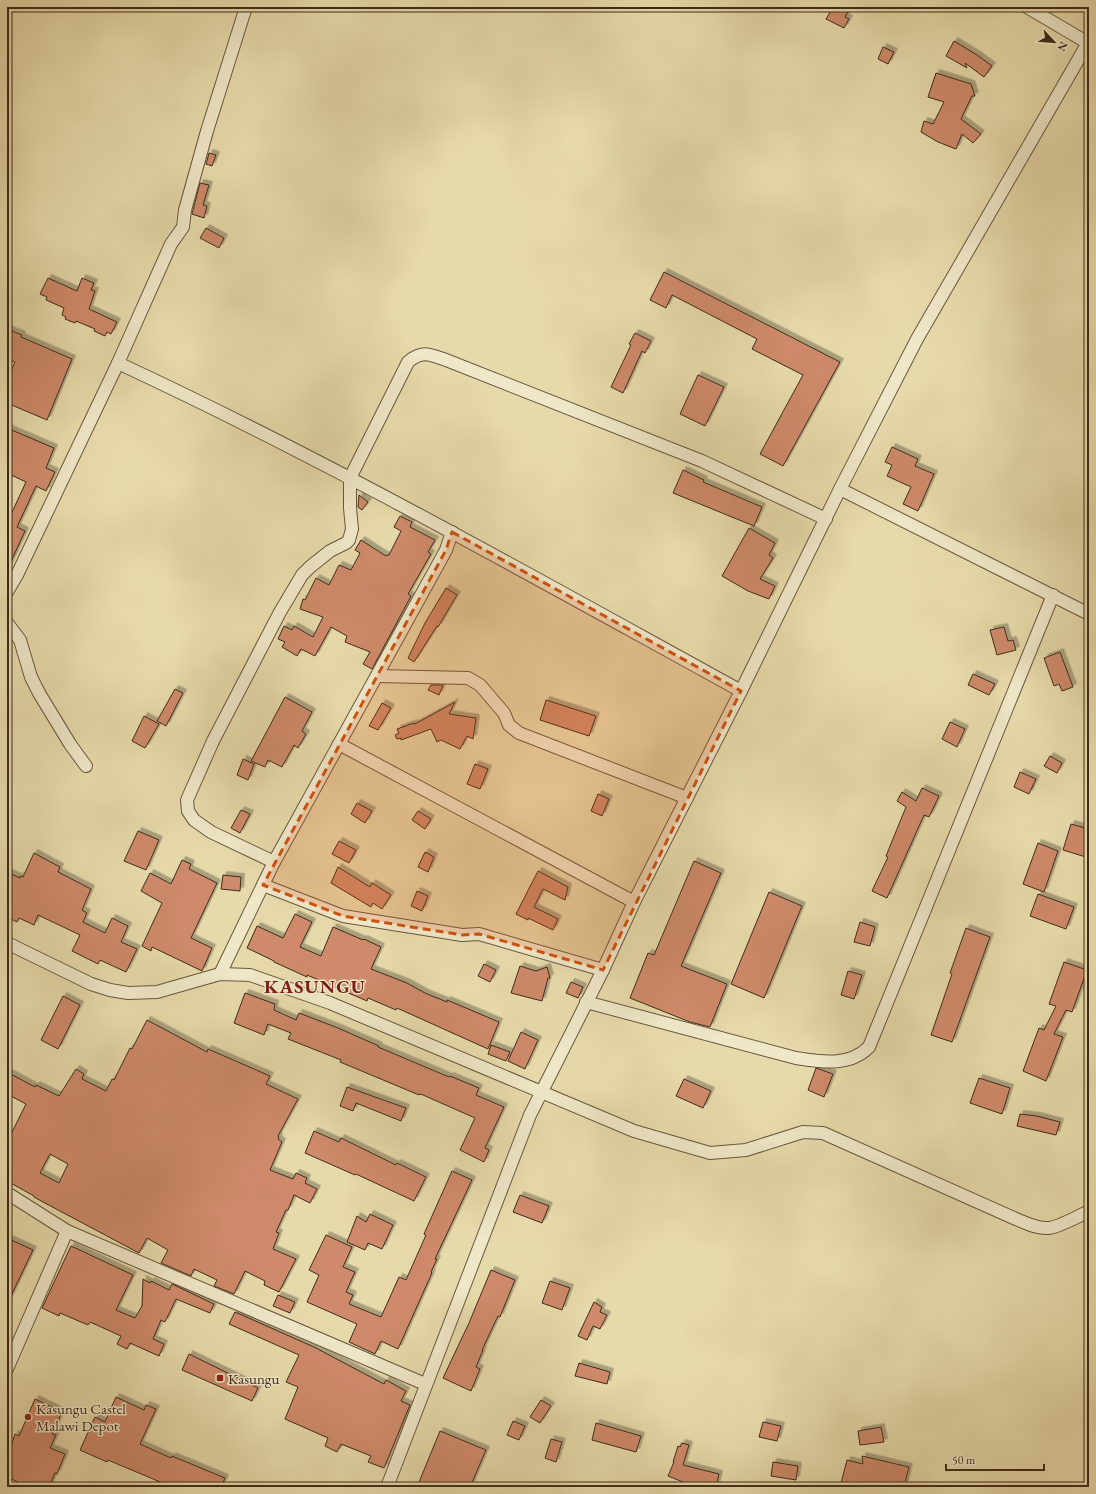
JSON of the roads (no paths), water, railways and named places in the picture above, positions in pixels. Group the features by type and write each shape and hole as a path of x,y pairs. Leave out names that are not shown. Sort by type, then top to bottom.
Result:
{"street":[{"path":"7,592 118,363 171,244 183,227 186,210 207,131 246,7"},
{"path":"387,1487 425,1384 530,1115 603,970 634,902 741,691 840,489 917,339 1088,42 1027,7"},
{"path":"274,862 205,828 194,820 188,811 187,800 213,741 280,612 302,575 310,566 330,551 349,540 352,529 350,478 408,362 417,355 425,353 446,360 702,461 826,519"},
{"path":"118,363 210,406 288,445 452,532 741,691"},
{"path":"840,489 1089,614"},
{"path":"220,974 274,862 446,550 452,532"},
{"path":"586,1002 788,1056 818,1062 849,1060 862,1054 869,1048 1053,595"},
{"path":"7,623 20,640 31,677 38,693 70,744 86,766"},
{"path":"377,676 468,678 480,685 504,713 509,725 519,732 686,798"},
{"path":"339,744 634,902"},
{"path":"263,885 343,916 462,935 479,934 603,970"},
{"path":"7,943 91,984 110,990 128,993 157,992 220,974 250,975 330,1003 634,1131 710,1153 746,1150 802,1132 823,1133 1016,1219 1038,1227 1050,1228 1074,1219 1089,1211"},
{"path":"7,1193 67,1231 425,1384"},
{"path":"7,1369 67,1231"}],"place":[{"name":"Kasungu","path":"220,1378"},
{"name":"Kasungu Castel Malawi Depot","path":"28,1417"}],"district":[{"name":"KASUNGU","path":"315,986"}]}
